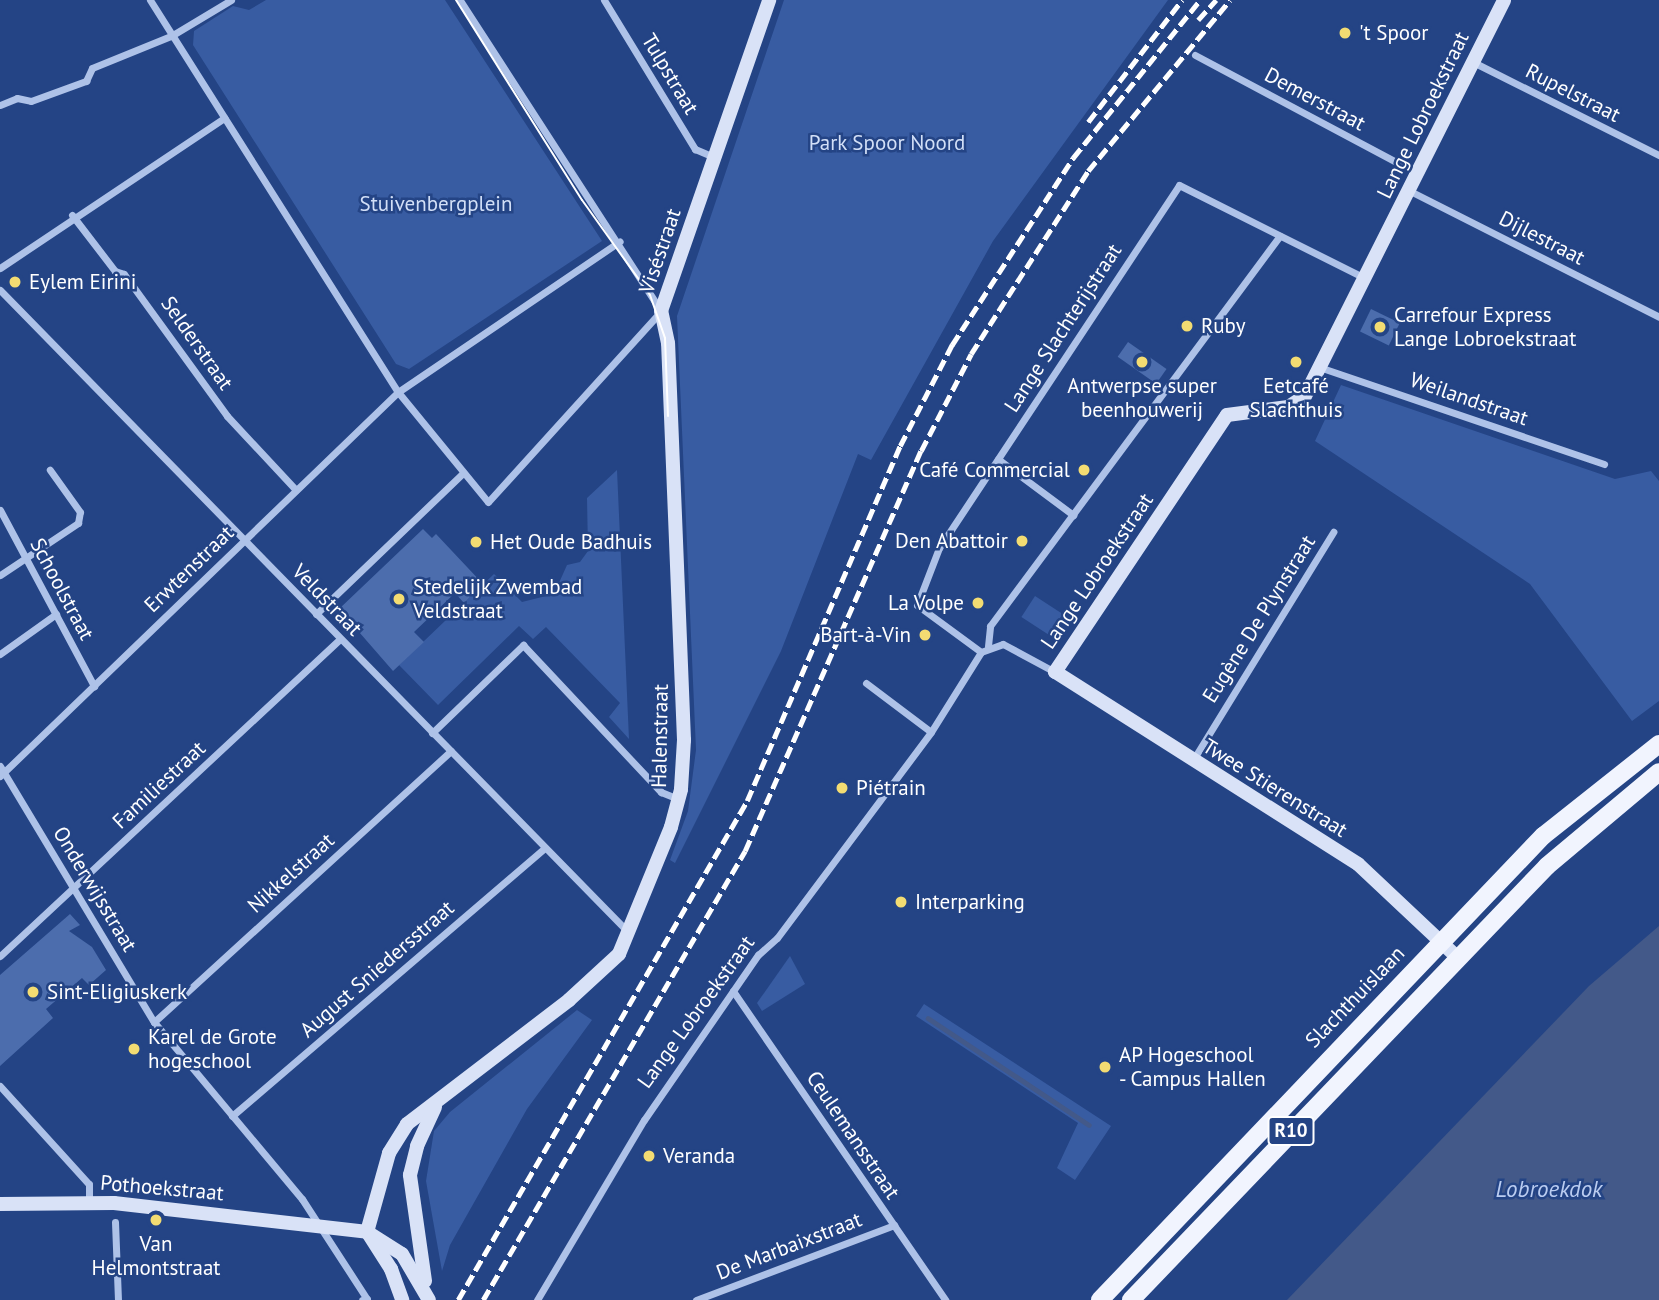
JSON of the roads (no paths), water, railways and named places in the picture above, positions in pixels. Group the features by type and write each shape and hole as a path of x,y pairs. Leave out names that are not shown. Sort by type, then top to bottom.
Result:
{"main road":[{"name":"Slachthuislaan","path":"1100,1300 1543,836 1659,744"},
{"name":"R10","path":"1131,1300 1547,866 1659,772"}],"street":[{"path":"150,0 398,391 463,473 316,614"},
{"path":"0,105 17,98 31,101 86,80 92,68 171,36 231,0"},
{"path":"460,0 593,210 620,241 661,311"},
{"name":"Tulpstraat","path":"604,0 695,149 714,157"},
{"name":"Viséstraat","path":"463,473 488,502 661,311 769,0"},
{"name":"Lange Lobroekstraat","path":"537,1300 644,1120 733,991 931,732 981,652 988,646 1003,644 1055,672 1227,415 1288,407 1305,396 1322,368 1504,0"},
{"name":"Demerstraat","path":"1195,55 1418,174"},
{"name":"Rupelstraat","path":"1472,62 1659,155"},
{"path":"0,268 72,215 224,118"},
{"name":"Lange Slachterijstraat","path":"981,652 917,605 939,548 1179,185 1366,278"},
{"name":"Dijlestraat","path":"1410,191 1659,317"},
{"name":"Selderstraat","path":"72,215 115,271 124,274 228,416 296,490"},
{"path":"988,646 990,626 1280,236"},
{"path":"398,391 620,241"},
{"name":"Veldstraat","path":"0,290 630,933"},
{"name":"Halenstraat","path":"367,1232 395,1141 414,1118 435,1107 604,971 630,933 679,799 684,752 681,622 668,344 661,311"},
{"name":"Weilandstraat","path":"1322,368 1604,464"},
{"name":"Erwtenstraat","path":"1,772 94,686 398,391"},
{"path":"998,459 1073,515"},
{"path":"0,575 78,523 80,512 50,470"},
{"name":"Schoolstraat","path":"0,510 94,686"},
{"name":"Eugène De Plynstraat","path":"1192,760 1333,532"},
{"path":"0,654 56,614"},
{"name":"Familiestraat","path":"0,956 340,639"},
{"path":"432,733 523,645 661,792 679,799"},
{"name":"Twee Stierenstraat","path":"1055,672 1358,864 1458,958"},
{"path":"866,683 931,732"},
{"name":"Nikkelstraat","path":"154,1021 452,751"},
{"name":"Onderwijsstraat","path":"1,772 154,1021 319,1225 365,1299"},
{"name":"August Sniedersstraat","path":"232,1116 545,848"},
{"name":"Ceulemansstraat","path":"733,991 945,1300"},
{"path":"0,1086 89,1184 89,1202"},
{"name":"Halenstraat","path":"428,1296 410,1175 416,1146 435,1107"},
{"name":"Pothoekstraat","path":"0,1204 89,1202 367,1232"},
{"path":"115,1222 118,1300"},
{"name":"De Marbaixstraat","path":"696,1300 894,1225"},
{"path":"367,1232 398,1250 428,1296"},
{"path":"367,1232 391,1269 402,1300"}],"water":[{"name":"Lobroekdok","path":"1659,926 1659,1300 1287,1300 1589,986"}],"waterway":[{"path":"928,1018 1089,1125"}],"tram line":[{"path":"456,0 582,200 650,295 665,338 668,416"}],"railway":[{"path":"1088,122 1182,0"},
{"path":"458,1300 747,801 900,446 952,345 1073,158 1200,0"},
{"path":"1198,20 1216,0"},
{"path":"483,1300 745,851 921,451 971,354 1088,171 1230,0"}],"place":[{"name":"'t Spoor","path":"1345,33"},
{"name":"Eylem Eirini","path":"15,282"},
{"name":"Ruby","path":"1187,326"},
{"name":"Carrefour Express Lange Lobroekstraat","path":"1380,327"},
{"name":"Antwerpse super beenhouwerij","path":"1142,362"},
{"name":"Eetcafé Slachthuis","path":"1296,362"},
{"name":"Café Commercial","path":"1084,470"},
{"name":"Den Abattoir","path":"1022,541"},
{"name":"Het Oude Badhuis","path":"476,542"},
{"name":"Stedelijk Zwembad Veldstraat","path":"399,599"},
{"name":"La Volpe","path":"978,603"},
{"name":"Bart-à-Vin","path":"925,635"},
{"name":"Piétrain","path":"842,788"},
{"name":"Interparking","path":"901,902"},
{"name":"Sint-Eligiuskerk","path":"33,992"},
{"name":"Karel de Grote hogeschool","path":"134,1049"},
{"name":"AP Hogeschool - Campus Hallen","path":"1105,1067"},
{"name":"Veranda","path":"649,1156"},
{"name":"Van Helmontstraat","path":"156,1220"}],"park label":[{"name":"Park Spoor Noord","path":"887,143"},
{"name":"Stuivenbergplein","path":"436,204"}]}
